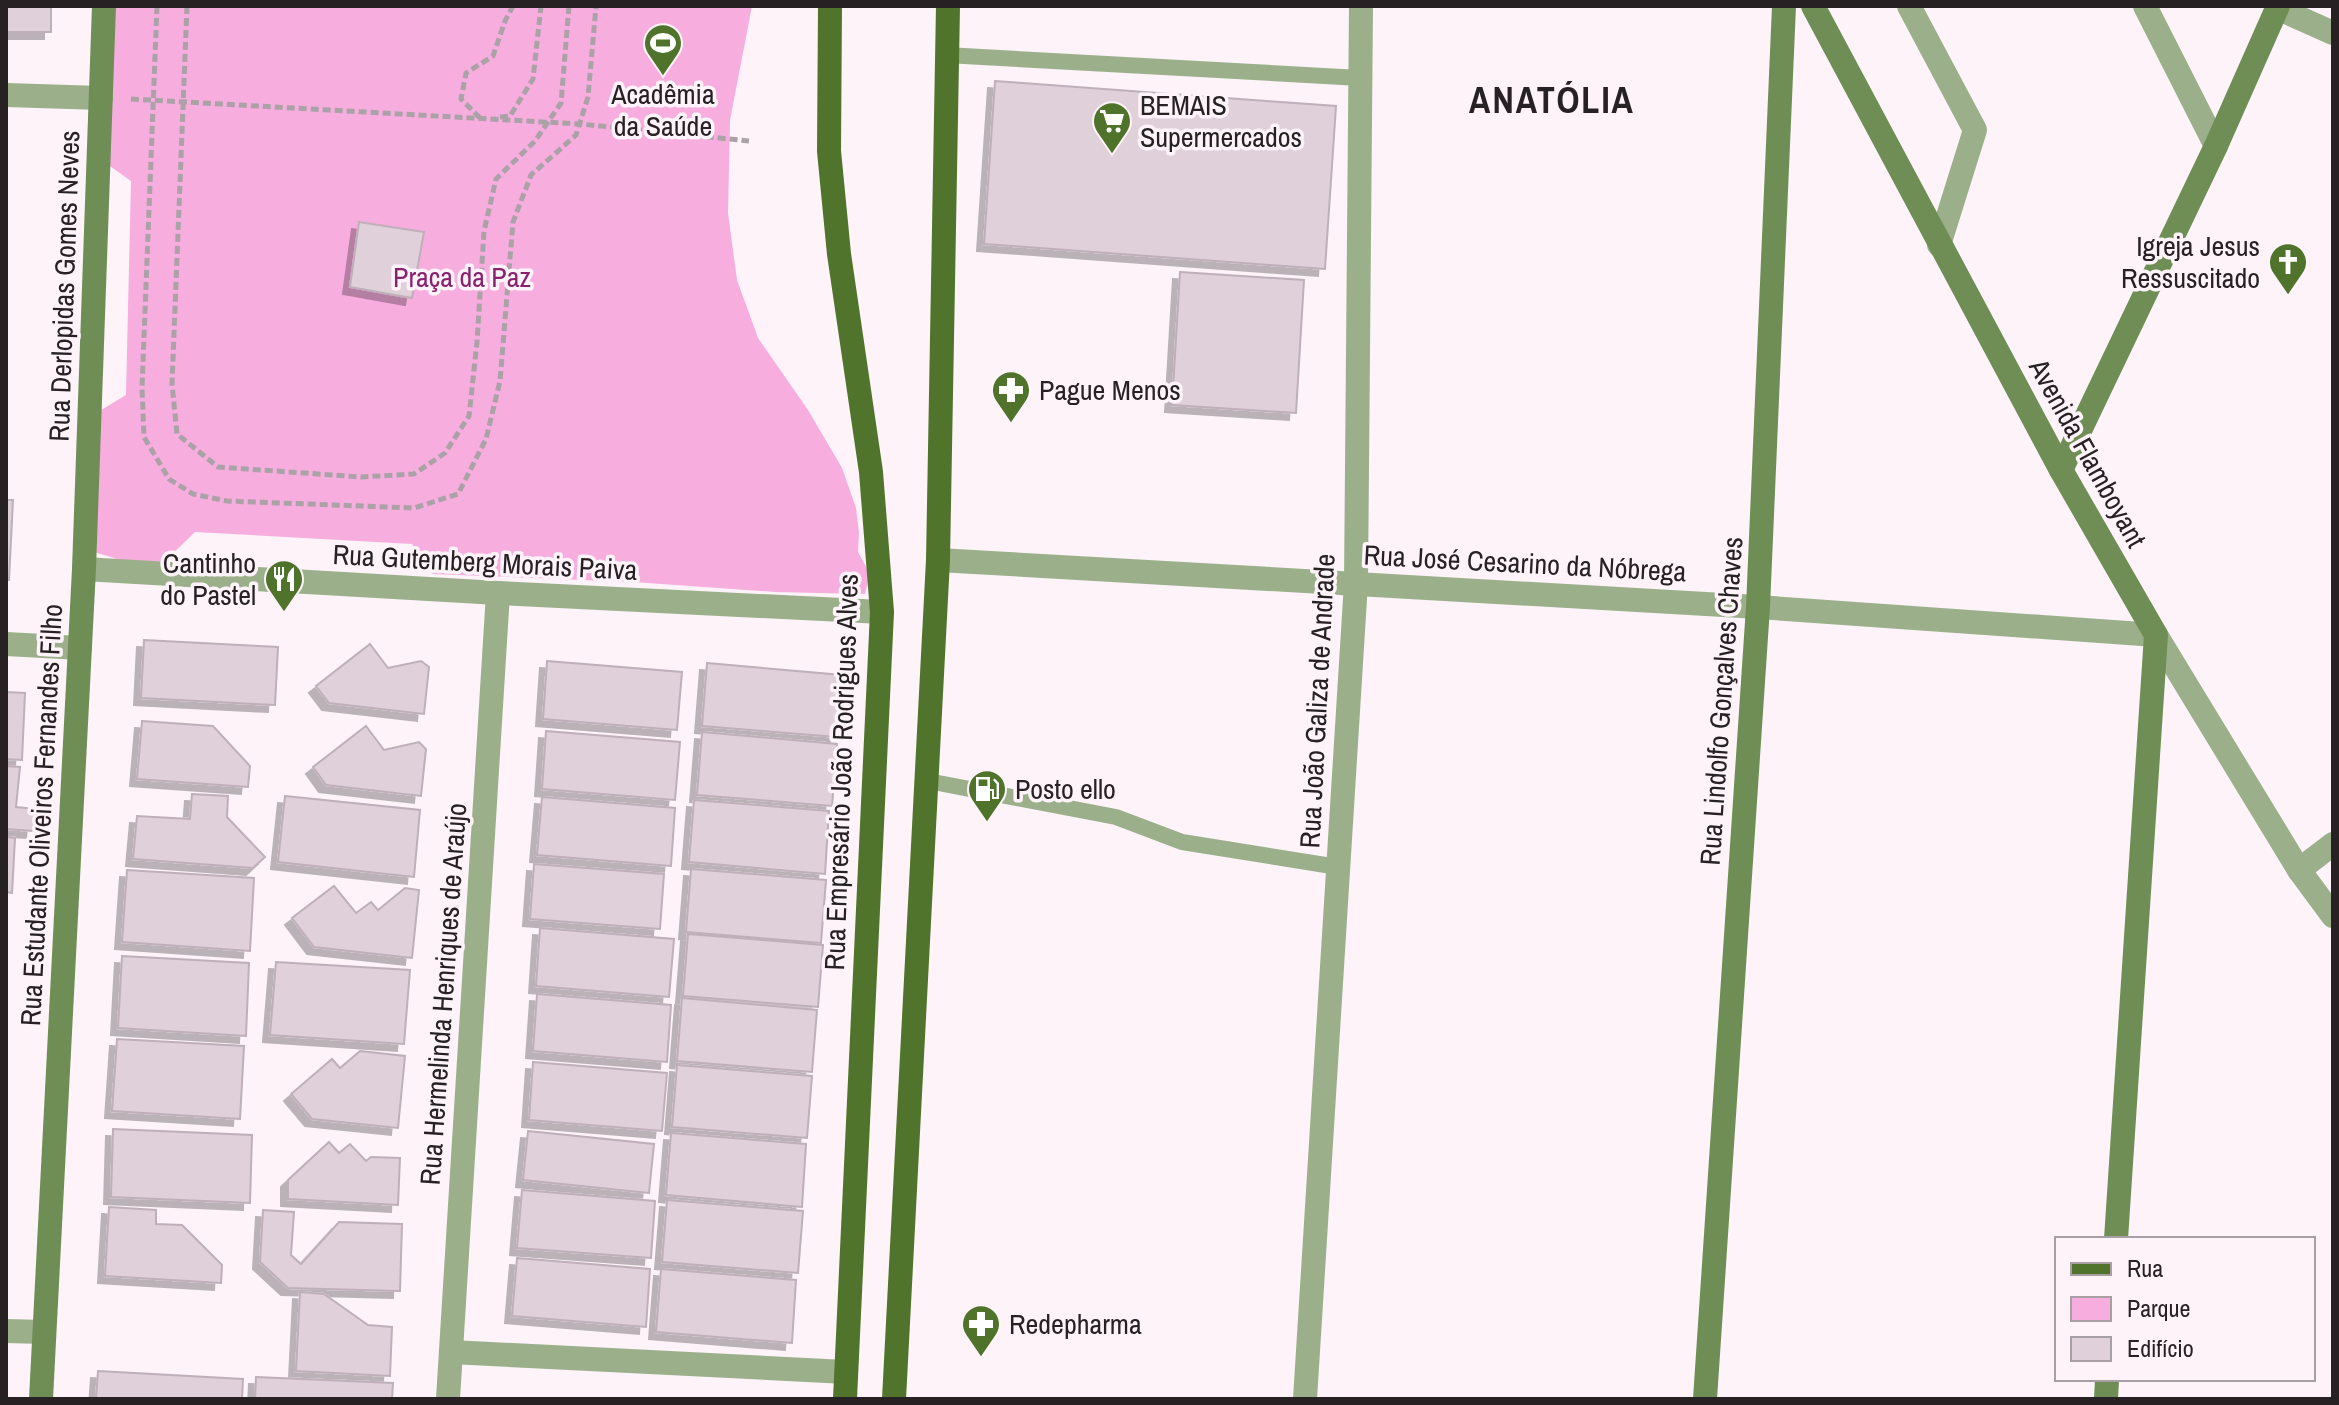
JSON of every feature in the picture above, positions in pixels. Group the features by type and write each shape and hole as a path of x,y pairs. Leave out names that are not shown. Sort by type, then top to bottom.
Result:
{"main road":[{"name":"Rua Empresário João Rodrigues Alves","path":"830,7 829,151 839,254 871,472 882,612 845,1399"},
{"path":"894,1399 938,560 946,55 943,12"}],"street":[{"name":"Rua Derlopidas Gomes Neves","path":"84,569 104,6"},
{"name":"Rua João Galiza de Andrade","path":"1305,1399 1356,583 1361,6"},
{"name":"Rua Lindolfo Gonçalves Chaves","path":"1705,1399 1758,607 1784,6"},
{"name":"Avenida Flamboyant","path":"1813,6 2061,470 2156,635 2299,870 2333,916"},
{"path":"1909,6 1975,130 1939,245"},
{"path":"2145,6 2216,146"},
{"path":"2061,470 2216,146 2277,7 2333,33"},
{"path":"6,95 101,98"},
{"name":"Rua José Cesarino da Nóbrega","path":"938,560 1758,607 2156,635"},
{"name":"Rua Gutemberg Morais Paiva","path":"84,569 882,612"},
{"name":"Rua Estudante Oliveiros Fernandes Filho","path":"41,1399 84,569"},
{"name":"Rua Hermelinda Henriques de Araújo","path":"448,1399 498,593"},
{"path":"2116,1237 2156,635"},
{"path":"6,644 80,648"},
{"path":"2299,870 2333,844"},
{"path":"6,1331 44,1332"},
{"path":"451,1352 846,1372"}],"lane":[{"path":"946,55 1360,78"},
{"path":"928,781 1116,817 1182,842 1338,867"}],"path":[{"path":"157,6 142,388 144,437 169,479 193,494 227,501 414,508 458,494 486,439 500,381 513,222 531,175 576,135 588,97 596,6"},
{"path":"187,6 172,384 177,434 218,467 361,477 414,474 445,453 469,416 484,231 496,179 535,141 561,103 569,6"},
{"path":"480,118 461,99 466,73 493,56 513,6"},
{"path":"101,98 482,120 510,116 533,79 541,6"},
{"path":"492,118 749,141"}],"green space":[{"name":"Praça da Paz","path":"115,6 752,6 730,120 728,213 737,280 758,338 808,410 842,468 856,508 858,552 870,574 865,594 433,574 412,544 195,532 164,562 124,561 94,552 98,412 126,395 131,181 107,164"}],"building":[{"path":"6,6 51,6 51,32 6,32"},
{"path":"995,81 1336,106 1325,269 984,244"},
{"path":"359,222 424,232 412,298 350,287"},
{"path":"1180,272 1304,280 1296,413 1172,405"},
{"path":"6,500 13,500 9,580 6,580"},
{"path":"144,640 278,647 275,705 141,698"},
{"path":"370,644 388,668 421,661 429,667 424,714 329,703 316,686"},
{"path":"547,661 682,672 677,730 543,719"},
{"path":"707,663 842,675 837,737 702,726"},
{"path":"6,692 25,693 22,760 6,759"},
{"path":"142,721 213,726 250,766 248,787 137,779"},
{"path":"366,726 384,750 419,742 426,749 421,796 326,785 313,767"},
{"path":"546,731 680,742 675,800 542,789"},
{"path":"702,732 837,744 832,806 697,795"},
{"path":"6,766 20,767 16,807 35,809 33,831 6,829"},
{"path":"192,794 228,796 227,817 265,857 253,868 133,859 137,816 190,819"},
{"path":"285,796 420,810 414,877 278,862"},
{"path":"542,797 675,808 671,866 537,855"},
{"path":"694,800 829,811 825,874 689,862"},
{"path":"6,837 15,838 12,893 6,892"},
{"path":"534,864 664,874 660,929 530,919"},
{"path":"691,869 826,880 821,943 686,932"},
{"path":"127,870 254,878 250,951 122,942"},
{"path":"334,886 356,913 371,902 378,910 405,888 419,890 412,958 314,947 292,918"},
{"path":"540,928 674,939 669,997 536,986"},
{"path":"688,934 823,945 818,1007 683,996"},
{"path":"122,956 249,963 246,1036 118,1028"},
{"path":"276,962 410,970 404,1044 270,1035"},
{"path":"537,994 671,1005 667,1062 533,1051"},
{"path":"682,998 817,1010 812,1072 677,1061"},
{"path":"117,1039 244,1046 240,1119 112,1111"},
{"path":"360,1051 405,1056 398,1128 312,1119 291,1094 332,1059 340,1068"},
{"path":"533,1062 667,1073 662,1131 529,1120"},
{"path":"677,1065 812,1076 807,1138 672,1127"},
{"path":"113,1129 252,1135 250,1203 111,1197"},
{"path":"528,1131 654,1144 649,1193 523,1180"},
{"path":"671,1133 806,1144 802,1207 666,1195"},
{"path":"329,1142 339,1153 350,1144 366,1161 371,1157 400,1158 398,1205 288,1199 288,1180"},
{"path":"522,1190 655,1201 651,1258 517,1248"},
{"path":"667,1200 803,1211 798,1273 662,1262"},
{"path":"109,1207 156,1210 156,1224 182,1225 222,1265 221,1283 105,1276"},
{"path":"263,1210 294,1212 291,1255 301,1264 339,1222 402,1224 400,1291 288,1288 260,1262"},
{"path":"517,1258 650,1269 646,1327 512,1316"},
{"path":"661,1269 796,1280 792,1343 656,1332"},
{"path":"300,1292 324,1294 368,1325 392,1327 390,1376 296,1371"},
{"path":"98,1371 243,1379 242,1399 96,1399"},
{"path":"256,1377 393,1383 392,1399 255,1399"}],"place":[{"name":"Acadêmia da Saúde","path":"663,77"},
{"name":"BEMAIS Supermercados","path":"1112,155"},
{"name":"Igreja Jesus Ressuscitado","path":"2288,296"},
{"name":"Pague Menos","path":"1011,424"},
{"name":"Cantinho do Pastel","path":"284,613"},
{"name":"Posto ello","path":"987,823"},
{"name":"Redepharma","path":"981,1358"}],"district":[{"name":"ANATÓLIA","path":"1552,100"}]}
